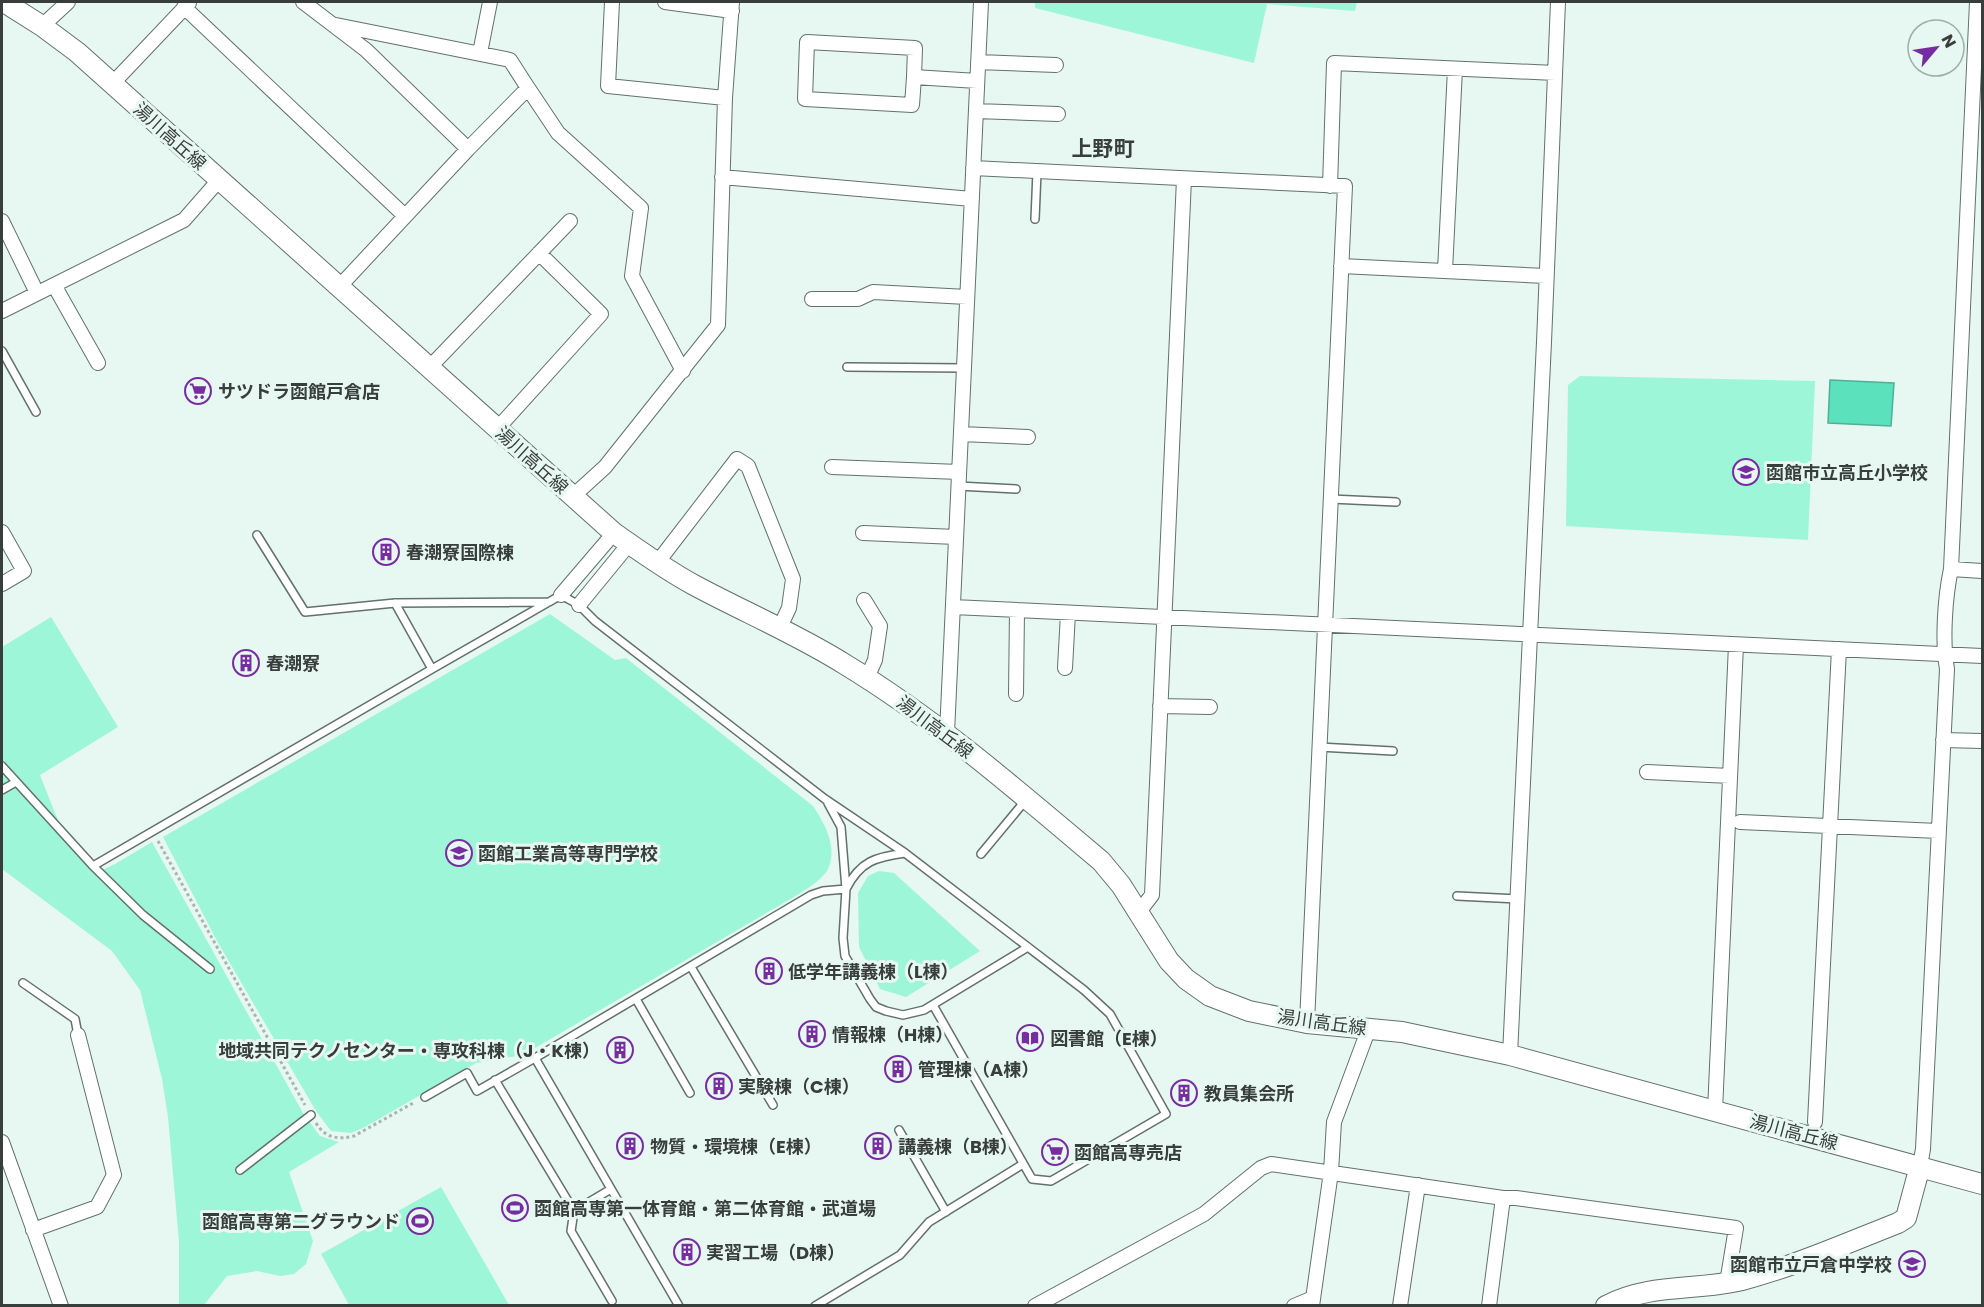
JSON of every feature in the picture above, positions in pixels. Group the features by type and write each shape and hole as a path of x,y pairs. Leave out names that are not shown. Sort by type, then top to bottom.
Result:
{"street":[{"name":"湯川高丘線","path":"4,2 42,26 76,52 572,497 622,538 694,585 780,627 867,678 947,733 1101,861 1121,885 1169,961 1186,979 1210,996 1249,1011 1306,1023 1402,1032 1510,1054 1983,1184"},
{"path":"42,26 68,2"},
{"path":"303,2 366,51 468,149"},
{"path":"480,53 490,2"},
{"path":"612,2 608,86 725,98"},
{"path":"572,497 605,467 718,325 725,98 732,6 665,2"},
{"path":"947,733 981,2"},
{"path":"1510,1054 1558,2"},
{"path":"1606,1305 1638,1293 1727,1282 1772,1270 1906,1218 1923,1149 1947,669 1945,655 1947,585 1951,569 1977,145 1979,26 1977,2"},
{"path":"112,84 187,4 405,216"},
{"path":"334,24 510,60 558,133 641,208 632,276 683,371"},
{"path":"807,42 915,48 914,77 912,105 806,99 807,42"},
{"path":"978,62 1056,65"},
{"path":"1330,186 1334,63 1555,74"},
{"path":"1445,271 1455,69"},
{"path":"914,77 977,81"},
{"path":"339,288 528,88"},
{"path":"976,111 1058,114"},
{"path":"973,168 1345,186 1306,1023"},
{"path":"722,177 972,199"},
{"path":"1138,913 1152,895 1184,179"},
{"path":"2,311 184,220 219,180"},
{"path":"2,221 37,293"},
{"path":"429,368 570,221"},
{"path":"497,429 602,314 539,253"},
{"path":"1341,266 1546,276"},
{"path":"54,285 98,363"},
{"path":"812,299 858,299 873,292 967,297"},
{"path":"961,434 1028,437"},
{"path":"657,562 737,459 748,466 793,579 789,608 780,627"},
{"path":"832,467 959,472"},
{"path":"2,532 24,571 2,584"},
{"path":"863,533 956,537"},
{"path":"561,595 622,538"},
{"path":"579,605 622,538"},
{"path":"1951,569 1983,570"},
{"path":"864,600 880,626 875,660 867,678"},
{"path":"953,607 1983,656"},
{"path":"1016,694 1017,610"},
{"path":"1065,668 1068,613"},
{"path":"1715,1111 1736,645"},
{"path":"1815,1122 1839,649"},
{"path":"1160,706 1210,707"},
{"path":"1943,740 1983,741"},
{"path":"1647,772 1730,776"},
{"path":"1740,822 1938,831"},
{"path":"1294,1305 1312,1302 1331,1172 1334,1122 1369,1028"},
{"path":"33,1230 97,1208 114,1175 78,1035"},
{"path":"2,1142 61,1305"},
{"path":"1035,1305 1204,1214 1261,1168 1271,1164 1503,1198 1736,1228 1727,1282"},
{"path":"1400,1305 1418,1185"},
{"path":"1489,1305 1503,1198"}],"lane":[{"path":"1035,219 1037,172"},
{"path":"2,351 36,412"},
{"path":"847,367 964,368"},
{"path":"958,486 1016,489"},
{"path":"1331,499 1395,502"},
{"path":"257,535 305,612 395,603 549,602"},
{"path":"93,866 561,595 579,605 595,621 825,799 905,853 1084,990 1110,1014 1166,1114 1051,1181 1032,1179 933,1005"},
{"path":"395,603 432,669"},
{"path":"1319,747 1393,751"},
{"path":"2,766 93,866 143,915 210,969"},
{"path":"2,790 16,782"},
{"path":"825,799 841,827 846,889 843,938 845,956 876,1006 903,1015 915,1013 933,1005 1028,947"},
{"path":"981,854 1027,799"},
{"path":"846,889 853,875 866,863 884,856 905,853"},
{"path":"425,1096 467,1073 477,1091 811,895 823,891 846,889"},
{"path":"1457,896 1518,899"},
{"path":"691,967 773,1105"},
{"path":"23,983 75,1019 78,1035"},
{"path":"636,999 690,1092"},
{"path":"535,1058 679,1305"},
{"path":"495,1080 574,1211 571,1231 612,1301"},
{"path":"240,1170 311,1115"},
{"path":"899,1130 946,1212"},
{"path":"815,1305 900,1255 929,1222 1023,1164"},
{"path":"574,1211 611,1189"}],"path":[{"path":"152,832 288,1078 320,1130 333,1138 354,1136 425,1096"}],"shaded area":[{"path":"1035,2 1357,2 1355,11 1267,4 1254,63 1035,8"},
{"path":"1580,376 1815,381 1808,540 1566,526 1568,385"},
{"path":"1830,380 1894,383 1891,426 1828,423"},
{"path":"550,614 615,660 626,658 813,806 826,828 831,844 831,861 828,869 819,880 799,894 523,1055 476,1063 365,1127 351,1133 331,1131 316,1111 217,941 163,837"},
{"path":"51,617 118,727 40,775 63,833 94,874 152,842 303,1113 320,1136 339,1142 289,1172 313,1241 306,1264 294,1274 280,1276 257,1271 227,1276 204,1305 179,1305 179,1242 168,1117 162,1079 140,990 112,951 2,869 2,647"},
{"path":"879,871 894,873 980,951 906,997 880,989 859,947 858,893 868,876"},
{"name":"函館高専第二グラウンド","path":"441,1187 509,1305 349,1305 321,1254"}],"place":[{"name":"サツドラ函館戸倉店","path":"198,391"},
{"name":"函館市立高丘小学校","path":"1746,472"},
{"name":"春潮寮国際棟","path":"386,552"},
{"name":"春潮寮","path":"246,663"},
{"name":"函館工業高等専門学校","path":"459,853"},
{"name":"低学年講義棟（L棟）","path":"769,971"},
{"name":"情報棟（H棟）","path":"812,1034"},
{"name":"図書館（E棟）","path":"1030,1038"},
{"name":"地域共同テクノセンター・専攻科棟（J・K棟）","path":"620,1050"},
{"name":"管理棟（A棟）","path":"898,1069"},
{"name":"実験棟（C棟）","path":"719,1086"},
{"name":"教員集会所","path":"1184,1093"},
{"name":"物質・環境棟（E棟）","path":"630,1146"},
{"name":"講義棟（B棟）","path":"878,1146"},
{"name":"函館高専売店","path":"1055,1152"},
{"name":"函館高専第一体育館・第二体育館・武道場","path":"515,1208"},
{"name":"函館高専第二グラウンド","path":"420,1221"},
{"name":"実習工場（D棟）","path":"687,1252"},
{"name":"函館市立戸倉中学校","path":"1912,1264"}],"district":[{"name":"上野町","path":"1103,148"}]}
